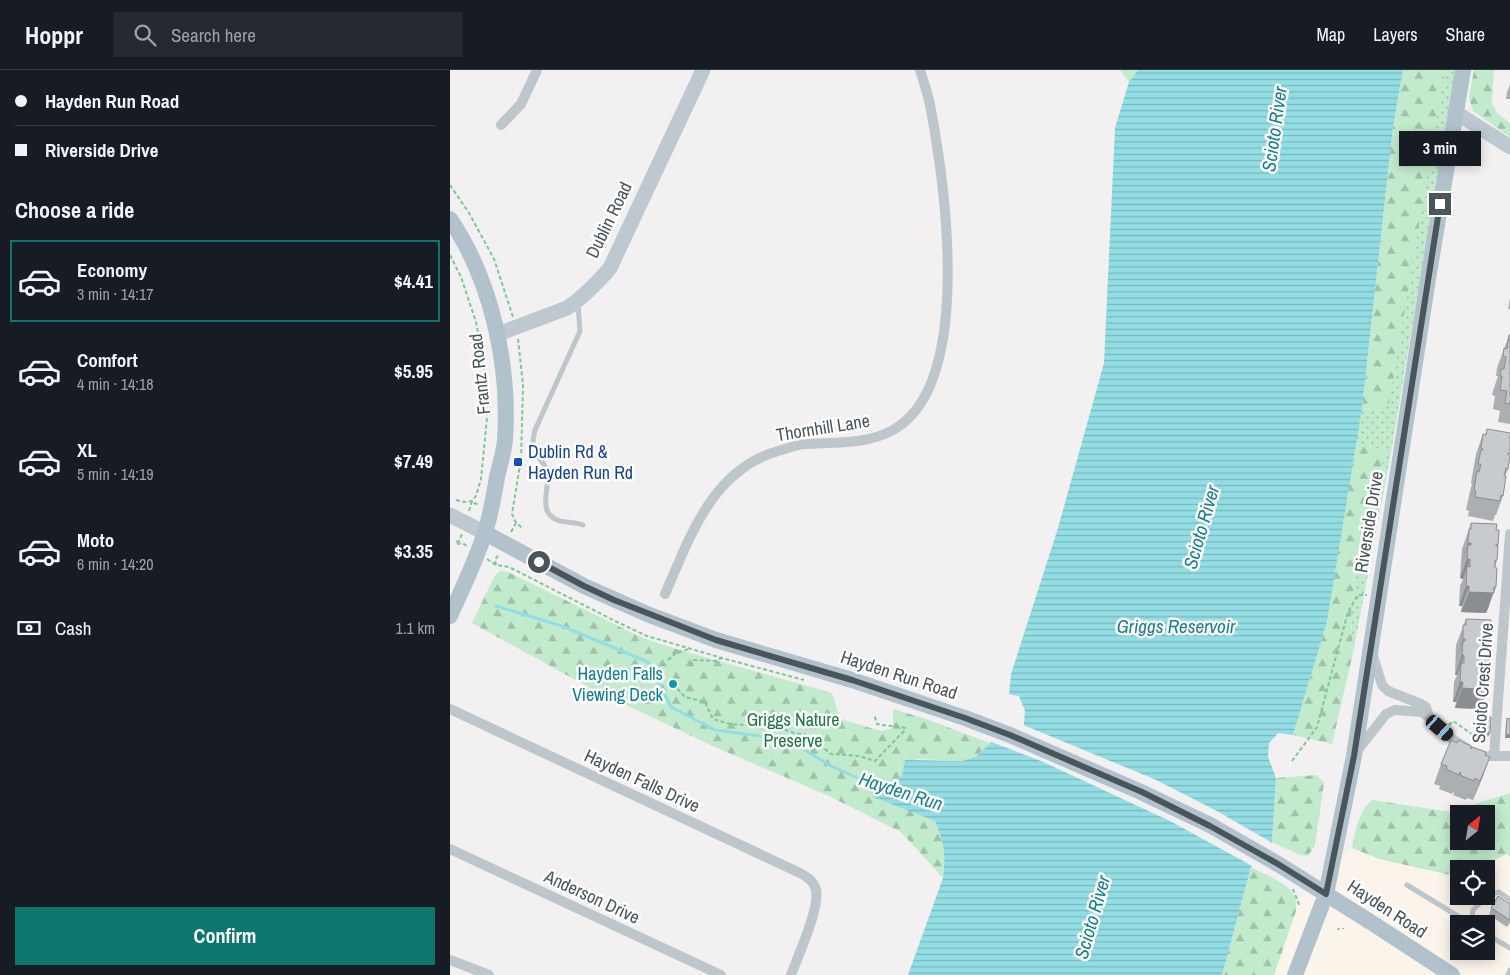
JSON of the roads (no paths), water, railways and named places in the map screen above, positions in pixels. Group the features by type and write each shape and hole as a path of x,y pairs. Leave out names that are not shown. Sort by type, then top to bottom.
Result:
{"main road":[{"name":"Dublin Road","path":"498,334 567,308 597,284 610,268 703,70"},
{"name":"Riverside Drive","path":"1295,975 1326,894 1354,756 1463,70"},
{"path":"1455,112 1510,147"},
{"name":"Frantz Road","path":"451,222 464,243 485,289 498,334 506,399 505,441 485,533"},
{"name":"Hayden Run Road","path":"450,515 584,586 639,611 716,640 852,680 965,718 1010,735 1142,792 1210,826 1278,864 1326,894"},
{"path":"450,616 485,533"},
{"name":"Hayden Road","path":"1326,894 1452,975"}],"street":[{"path":"501,125 520,104 537,70"},
{"name":"Thornhill Lane","path":"665,594 696,525 708,505 738,471 752,461 770,453 801,445 869,440 893,430 912,414 926,394 935,370 946,317 948,248 944,202 931,108 920,70"},
{"name":"Scioto Crest Drive","path":"1354,756 1386,714 1395,710 1409,710 1421,712 1429,717 1452,739 1478,754 1494,756 1507,627 1510,534"},
{"name":"Scioto Crest Drive","path":"1371,648 1382,685 1388,691 1426,707 1429,717"},
{"name":"Hayden Falls Drive","path":"450,709 810,879 816,888 816,900 813,915 791,975"},
{"path":"1494,756 1510,756"},
{"name":"Anderson Drive","path":"450,849 721,975"},
{"path":"450,960 489,975"}],"lane":[{"path":"577,301 580,331 535,430 532,442 533,449 546,468 548,475 546,511 551,517 564,523 574,522 583,525"},
{"path":"1407,885 1456,915"},
{"path":"1472,915 1473,910 1488,895 1499,892 1510,900"},
{"path":"1495,939 1510,948"},
{"path":"1508,975 1510,970"}],"water":[{"name":"Griggs Reservoir","path":"1138,70 1403,70 1393,127 1362,408 1327,622 1293,735 1278,733 1269,743 1268,757 1276,778 1272,842 1251,867 1222,975 908,975 943,878 944,855 942,842 935,821 873,797 870,785 873,780 897,783 902,775 905,760 963,761 977,756 990,743 999,738 1023,738 1025,711 1019,696 1009,694 1011,674 1058,528 1104,363 1115,128 1129,82"}],"waterway":[{"name":"Hayden Run","path":"496,606 562,626 648,662 671,707 715,730 776,738 800,747 829,765 873,785"}],"place":[{"name":"Dublin Rd & Hayden Run Rd","path":"518,462"},
{"name":"Hayden Falls Viewing Deck","path":"673,684"}],"water label":[{"name":"Scioto River","path":"1274,129"},
{"name":"Scioto River","path":"1201,527"},
{"name":"Scioto River","path":"1092,917"}],"park label":[{"name":"Griggs Nature Preserve","path":"793,730"}]}
